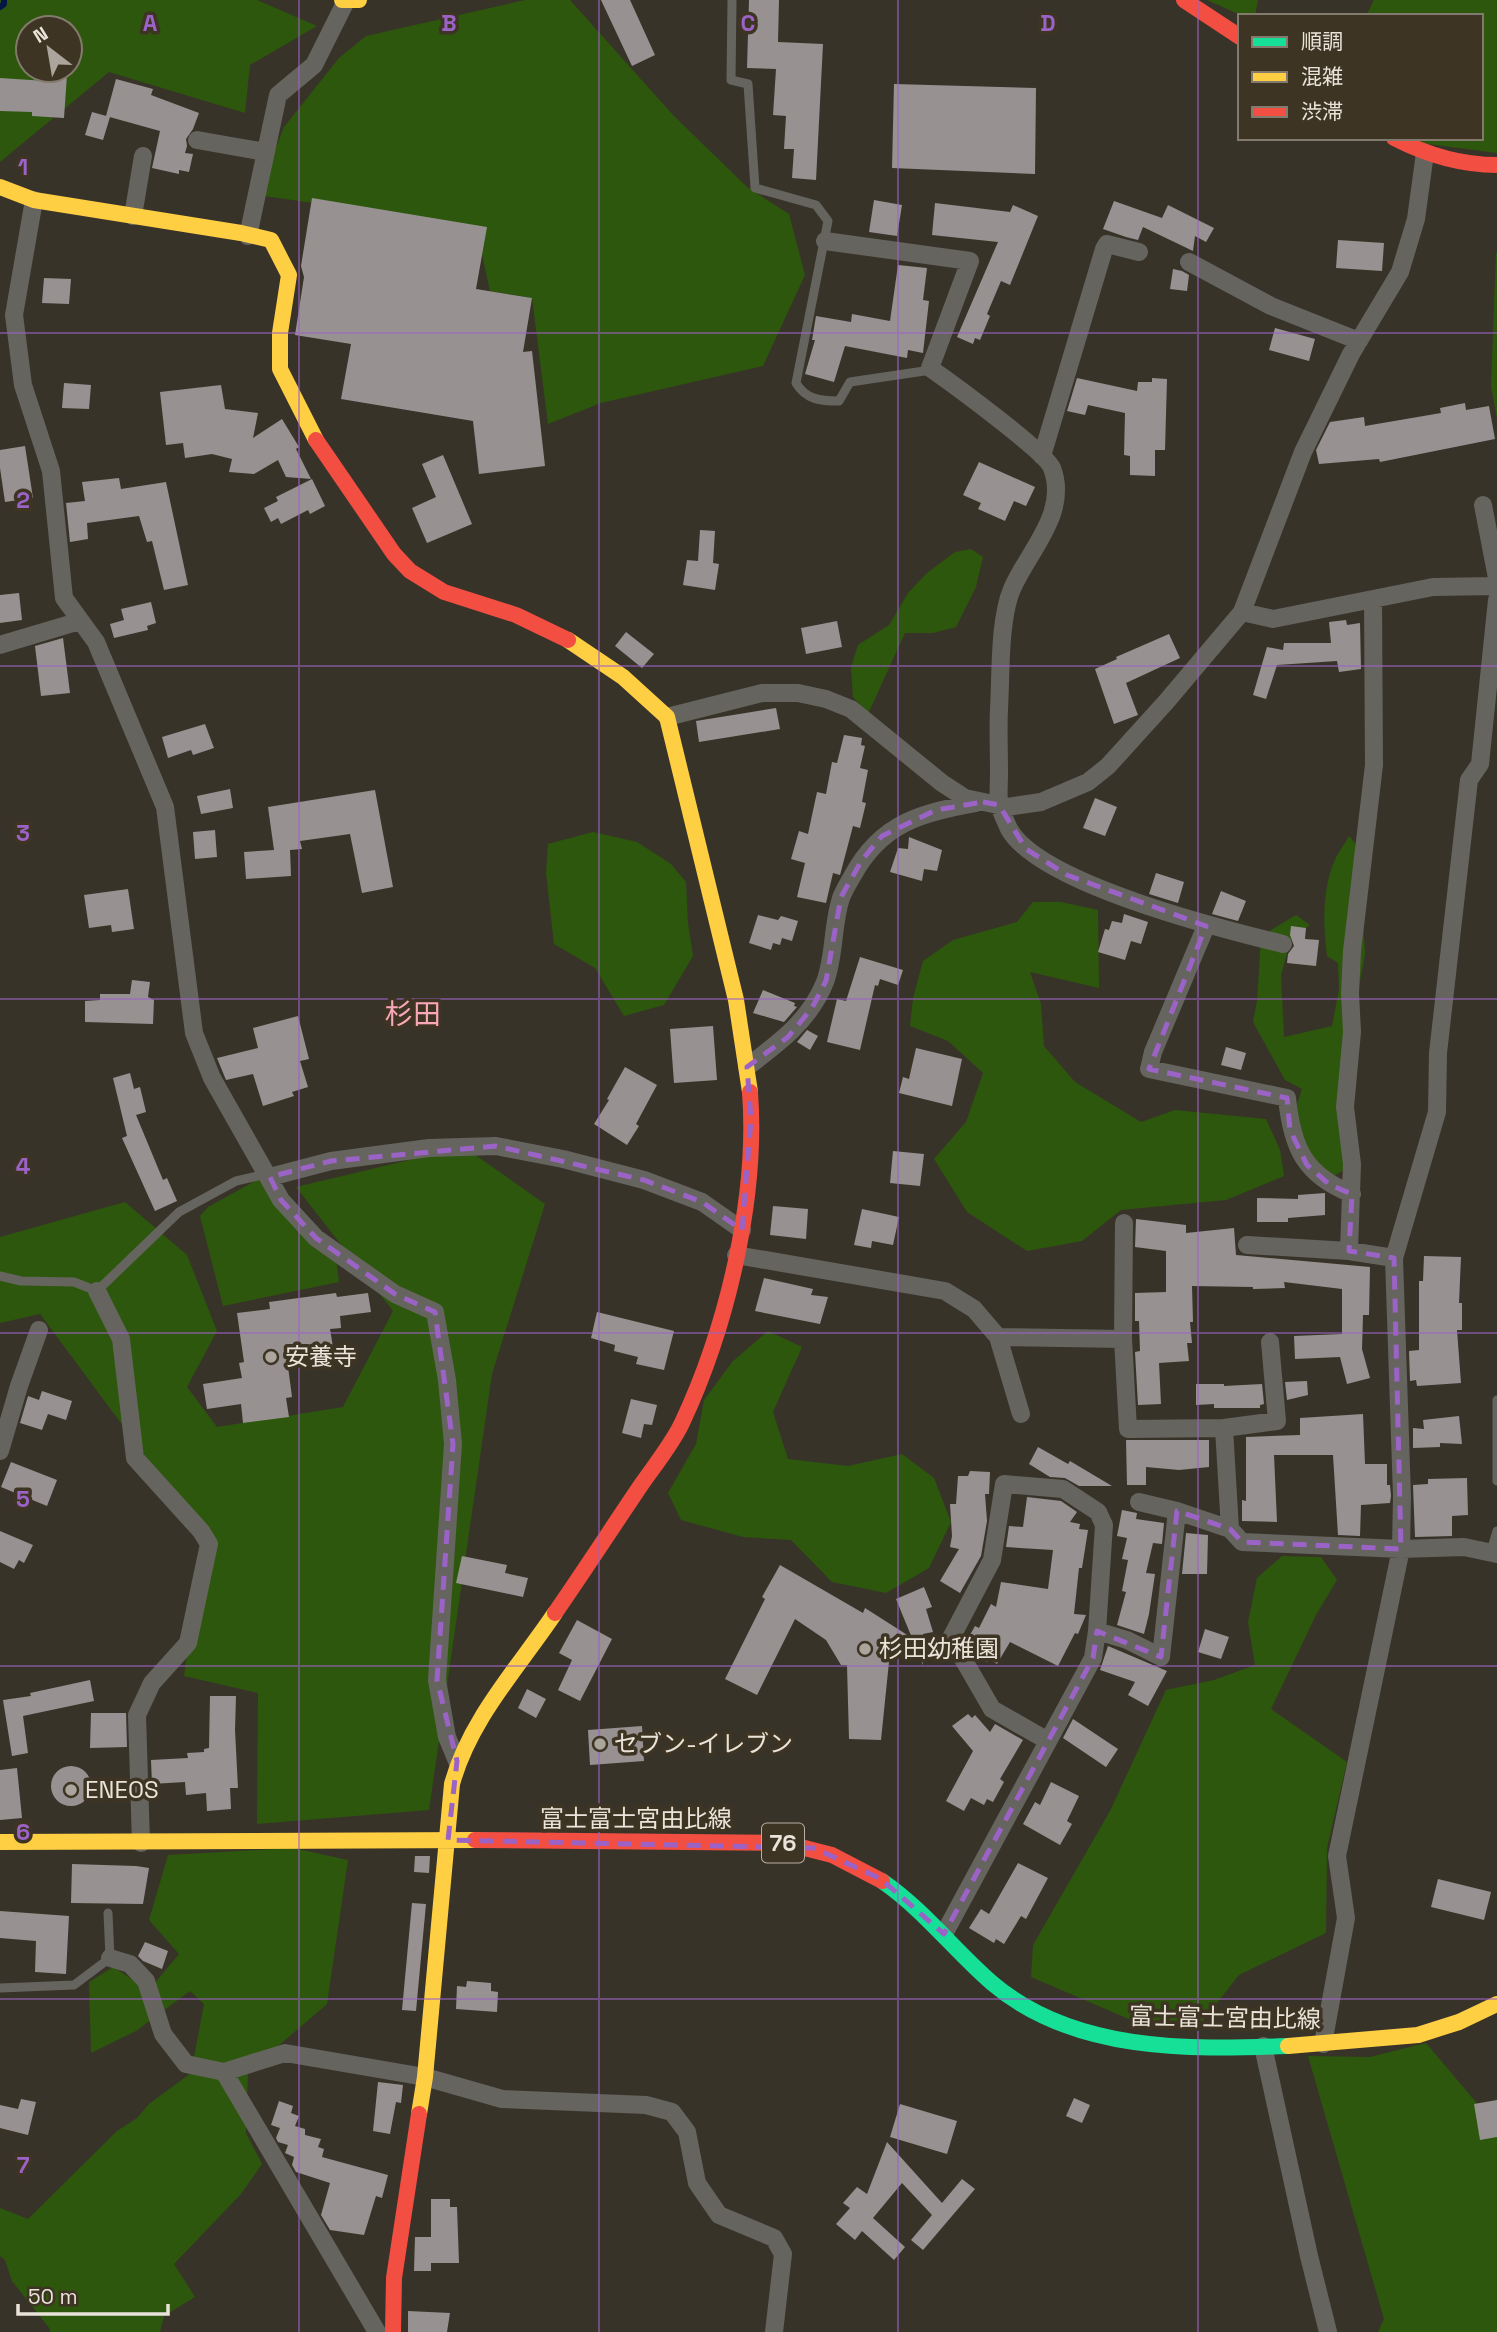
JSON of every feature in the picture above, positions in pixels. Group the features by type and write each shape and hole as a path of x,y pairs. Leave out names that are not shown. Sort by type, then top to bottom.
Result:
{"street":[{"path":"248,236 278,95 314,65 344,0 359,0"},
{"path":"1184,0 1238,36"},
{"path":"197,140 266,152"},
{"path":"1398,140 1425,153 1452,160 1497,165"},
{"path":"667,717 762,694 798,693 851,709 942,783 965,798 1007,807 1041,802 1088,782 1108,765 1166,702 1242,612 1303,452 1359,341 1400,272 1416,219 1425,153"},
{"path":"133,216 143,156"},
{"path":"0,187 34,200 271,240 289,275 280,333 280,369 309,429 394,554 422,582 444,594 514,615 566,638 644,693 667,717 736,1000 747,1067 751,1119 742,1230 714,1342 681,1425 521,1663 471,1731 457,1761 452,1784 425,2077 394,2278 393,2332"},
{"path":"34,200 14,315 23,385 51,471 64,598 96,642 166,807 194,1033 198,1046 212,1078 281,1200 316,1238 395,1294 435,1312 447,1380 453,1444 437,1680 447,1737 457,1761"},
{"path":"825,241 970,261 930,368 1012,430 1051,464 1056,481 1057,501 1032,556 1011,591 1003,643 991,803 1026,849 1066,875 1206,926 1283,944"},
{"path":"1042,456 1104,249 1107,244 1139,252"},
{"path":"1189,262 1271,306 1359,341"},
{"path":"1483,505 1497,578"},
{"path":"1242,612 1273,619 1433,587 1497,586"},
{"path":"1349,1251 1352,1164 1345,1107 1352,1032 1352,951 1374,765 1373,599"},
{"path":"1323,2043 1346,1919 1338,1856 1401,1549 1402,1496 1394,1258 1437,1112 1438,1054 1469,780 1480,764 1497,600"},
{"path":"0,645 80,621"},
{"path":"747,1067 788,1037 812,1008 826,981 841,897 862,860 882,836 904,823 936,810 991,803"},
{"path":"1206,926 1153,1052 1149,1069 1287,1098 1290,1130 1307,1165 1330,1185 1352,1194"},
{"path":"269,1175 331,1161 429,1149 496,1146 564,1158 644,1180 702,1202 742,1230"},
{"path":"1124,1223 1123,1339 1128,1429 1224,1427 1278,1421 1270,1342"},
{"path":"1247,1245 1349,1251 1394,1258"},
{"path":"736,1255 945,1291 974,1309 998,1337 1021,1414"},
{"path":"97,1291 121,1339 135,1458 201,1531 209,1544 188,1643 152,1683 137,1715 141,1843"},
{"path":"0,1451 40,1330"},
{"path":"998,1337 1123,1339"},
{"path":"1224,1427 1230,1529"},
{"path":"944,1934 1093,1658 1097,1631 1104,1525 1098,1512 1063,1489 1004,1484 992,1560 951,1638 992,1709 1048,1741"},
{"path":"1139,1502 1177,1511 1230,1529 1242,1542 1401,1549 1464,1547 1494,1552"},
{"path":"1097,1631 1127,1640 1161,1657 1177,1511"},
{"name":"富士富士宮由比線","path":"0,1842 448,1840 785,1843 814,1848 850,1861 881,1879 922,1912 1006,1994 1042,2015 1114,2039 1180,2045 1263,2046 1417,2035 1469,2019 1497,2004"},
{"path":"110,1958 130,1964 146,1981 163,2034 186,2064 224,2072 285,2053 425,2077 502,2099 646,2105 672,2112 687,2132 697,2183 719,2216 774,2238 783,2254 774,2332"},
{"path":"1263,2046 1308,2256 1328,2332"},
{"path":"224,2072 377,2332"}],"lane":[{"path":"732,0 731,80 748,84 755,188 816,205 828,221 796,383 802,392 819,401 839,401 850,382 933,369"},
{"path":"0,1276 21,1281 75,1282 97,1291 179,1212 236,1181 269,1175"},
{"path":"1497,1400 1497,1481"},
{"path":"1494,1552 1497,1531"},
{"path":"0,1988 74,1984 110,1958 108,1913"}],"highlighted area":[{"path":"983,802 999,805 1026,849 1067,875 1206,926 1149,1069 1287,1098 1290,1130 1307,1165 1330,1185 1352,1194 1349,1251 1394,1258 1401,1549 1242,1542 1230,1529 1177,1511 1161,1657 1097,1631 1093,1658 944,1934 881,1879 814,1848 448,1840 457,1761 437,1680 453,1444 435,1312 395,1294 316,1238 281,1200 270,1177 331,1161 496,1146 644,1180 702,1202 742,1230 751,1119 747,1067 788,1037 812,1008 826,981 841,897 862,860 882,836 936,810"}],"green space":[{"path":"0,0 257,0 317,26 250,65 245,113 109,72 0,162"},
{"path":"525,0 570,0 673,115 747,187 789,214 805,275 763,366 601,403 548,424 532,298 490,291 476,226 257,195 284,127 339,58 366,36"},
{"path":"1207,0 1258,0 1255,14 1238,14"},
{"path":"1374,0 1497,0 1497,153 1420,143 1416,140 1483,140 1483,14 1367,14"},
{"path":"1497,253 1497,418 1491,386"},
{"path":"971,549 983,557 976,587 956,627 933,633 905,633 868,714 853,697 851,667 858,645 889,625 908,593 927,573 955,552"},
{"path":"593,832 637,842 671,864 686,882 693,956 664,1005 624,1016 595,968 554,944 546,873 548,844"},
{"path":"1349,836 1365,855 1362,907 1365,954 1340,1091 1338,1119 1349,1167 1327,1180 1291,1121 1302,1089 1285,1080 1253,1022 1261,936 1296,915 1310,925 1291,939 1281,975 1284,1037 1332,1026 1339,989 1338,963 1327,956 1324,920 1326,895 1335,860"},
{"path":"1033,902 1061,902 1098,910 1099,988 1030,972 1041,1004 1044,1046 1075,1082 1141,1122 1175,1110 1266,1119 1280,1150 1284,1176 1226,1200 1121,1210 1082,1241 1027,1251 967,1212 934,1159 966,1122 983,1073 948,1041 910,1026 913,998 923,961 953,940 1017,922"},
{"path":"464,1147 545,1204 492,1374 429,1810 257,1824 258,1693 184,1676 202,1548 201,1531 40,1314 0,1323 0,1237 125,1202 187,1255 217,1331 187,1387 217,1427 343,1407 393,1311 296,1187"},
{"path":"268,1174 336,1258 339,1282 223,1306 200,1216 208,1207"},
{"path":"768,1331 802,1347 773,1412 788,1459 848,1466 902,1454 934,1478 951,1522 929,1568 886,1593 832,1582 791,1540 743,1537 681,1520 668,1493 696,1444 704,1400 733,1361"},
{"path":"1282,1556 1321,1557 1337,1580 1316,1615 1271,1709 1347,1762 1327,1848 1326,1933 1239,1975 1197,2028 1131,2020 1031,1977 1033,1945 1110,1811 1166,1690 1214,1680 1255,1665 1248,1622 1257,1578"},
{"path":"293,1848 348,1860 327,2004 248,2072 246,2133 262,2164 241,2194 174,2264 195,2297 164,2316 160,2332 50,2332 12,2281 5,2260 0,2256 0,2208 28,2219 117,2131 137,2118 149,2104 191,2073 204,2004 190,1991 136,2031 91,2053 89,1982 113,1967 149,1990 179,1954 149,1920 168,1855"},
{"path":"1426,2043 1497,2127 1497,2332 1378,2332 1384,2319 1308,2056 1370,2057"}],"building":[{"path":"601,0 630,0 655,55 632,66"},
{"path":"749,0 779,0 778,42 823,44 816,180 792,178 794,149 784,149 786,116 773,115 776,69 747,68"},
{"path":"0,78 14,79 14,84 66,84 64,118 32,116 32,112 0,111"},
{"path":"116,79 153,89 151,95 199,113 186,139 185,153 193,154 189,172 179,170 179,174 152,168 160,131 106,116"},
{"path":"894,84 1036,88 1035,174 892,168"},
{"path":"92,112 110,117 103,140 85,135"},
{"path":"312,198 487,227 476,289 532,298 523,352 532,351 545,466 479,474 473,421 341,399 351,344 295,335 304,277 301,266"},
{"path":"874,200 902,205 897,236 869,232"},
{"path":"1114,201 1162,218 1168,205 1214,228 1206,242 1195,236 1193,251 1143,227 1138,240 1126,237 1103,229"},
{"path":"935,203 1010,212 1013,205 1038,216 1010,285 1001,281 987,314 990,316 980,340 975,338 973,344 957,337 998,242 932,235"},
{"path":"1338,240 1384,243 1382,271 1336,268"},
{"path":"898,265 927,268 923,300 929,301 923,353 908,350 907,358 845,346 834,382 805,374 815,340 812,340 816,316 851,322 852,314 890,321"},
{"path":"1173,269 1189,275 1187,291 1170,289"},
{"path":"44,278 71,279 69,304 42,303"},
{"path":"1275,328 1315,339 1309,361 1269,350"},
{"path":"1077,378 1137,391 1138,382 1152,382 1152,378 1167,379 1165,450 1155,450 1155,476 1130,475 1130,456 1124,455 1125,413 1088,405 1085,415 1067,411"},
{"path":"64,383 91,385 89,409 62,408"},
{"path":"221,385 225,409 258,413 253,438 282,419 299,447 296,449 311,479 286,477 278,460 254,474 229,472 232,459 212,454 185,458 183,443 166,445 160,392"},
{"path":"1465,403 1466,410 1489,406 1495,439 1380,462 1379,459 1319,464 1316,450 1330,422 1364,417 1365,426 1441,413 1440,408"},
{"path":"25,446 33,498 5,502 0,450"},
{"path":"443,455 472,524 427,543 412,508 436,497 422,464"},
{"path":"979,462 1035,487 1026,506 1014,501 1005,521 978,509 981,503 963,495"},
{"path":"119,478 121,489 166,482 188,585 164,590 152,541 147,542 139,516 87,523 88,539 70,542 66,503 85,501 82,482"},
{"path":"312,479 325,506 310,514 308,510 281,524 278,518 271,522 264,508 278,501 276,497"},
{"path":"700,530 715,531 713,563 719,564 715,590 683,585 687,560 698,561"},
{"path":"19,593 22,620 0,623 0,595"},
{"path":"151,602 156,623 147,626 148,630 114,638 110,624 124,620 121,609"},
{"path":"1346,620 1347,625 1360,623 1361,669 1339,672 1337,661 1277,665 1266,699 1253,695 1267,647 1283,650 1284,643 1331,643 1329,622"},
{"path":"837,621 842,647 806,654 801,628"},
{"path":"626,632 654,654 642,668 615,646"},
{"path":"1169,634 1180,658 1126,683 1138,715 1114,724 1095,669"},
{"path":"63,638 70,693 41,696 35,646"},
{"path":"776,708 780,729 699,742 696,721"},
{"path":"205,724 214,748 193,755 191,750 168,758 162,737"},
{"path":"844,735 862,738 861,745 865,746 860,768 868,770 862,802 866,803 860,828 853,826 840,875 833,873 826,903 797,897 805,863 791,859 799,831 808,834 817,792 826,794 832,762 837,763"},
{"path":"230,789 233,808 201,814 197,796"},
{"path":"375,790 393,887 362,893 350,834 300,841 302,849 290,850 291,876 246,879 244,852 274,850 268,807"},
{"path":"1095,798 1117,807 1105,836 1083,828"},
{"path":"215,830 217,857 195,859 193,832"},
{"path":"909,837 942,850 937,871 924,869 922,881 890,872 898,848 908,849"},
{"path":"1156,873 1184,882 1178,903 1149,894"},
{"path":"128,889 134,929 112,932 111,925 89,928 84,895"},
{"path":"1221,891 1246,901 1238,921 1212,914"},
{"path":"1124,914 1148,922 1141,944 1131,941 1125,960 1098,952 1105,929 1109,930 1112,921 1122,923"},
{"path":"758,915 778,920 781,916 798,921 792,941 782,938 780,945 773,943 771,950 749,943"},
{"path":"1291,926 1306,928 1305,939 1319,940 1316,966 1287,963 1288,954 1294,946 1290,935"},
{"path":"860,957 903,970 898,985 880,979 878,986 875,985 860,1050 827,1042 837,999 846,1001"},
{"path":"132,980 150,982 148,997 154,1000 153,1024 85,1022 85,1001 100,1000 100,994 130,994"},
{"path":"763,990 795,1003 794,1006 797,1007 784,1022 753,1013"},
{"path":"298,1016 309,1059 300,1061 308,1087 292,1092 294,1096 263,1106 253,1074 226,1080 217,1058 258,1048 253,1028"},
{"path":"713,1026 717,1080 674,1083 670,1029"},
{"path":"807,1030 818,1036 810,1050 797,1042"},
{"path":"1226,1047 1246,1053 1241,1070 1221,1065"},
{"path":"916,1048 962,1059 952,1106 899,1093 903,1077 909,1079"},
{"path":"625,1067 657,1085 636,1124 639,1126 627,1145 594,1124"},
{"path":"130,1073 134,1089 140,1087 146,1112 136,1115 163,1180 167,1178 177,1201 155,1211 122,1138 127,1136 113,1078"},
{"path":"893,1151 924,1154 920,1186 890,1183"},
{"path":"1325,1193 1325,1215 1288,1218 1288,1222 1257,1222 1257,1198 1298,1199 1298,1195"},
{"path":"773,1206 808,1209 806,1239 770,1235"},
{"path":"862,1209 899,1217 893,1245 872,1241 871,1248 854,1245"},
{"path":"1136,1219 1186,1225 1186,1233 1234,1228 1236,1255 1370,1267 1369,1315 1363,1315 1362,1349 1370,1378 1347,1384 1340,1357 1295,1359 1294,1336 1342,1334 1342,1289 1284,1282 1285,1288 1192,1286 1192,1343 1187,1343 1189,1361 1159,1363 1161,1404 1138,1405 1135,1352 1140,1351 1139,1321 1135,1321 1135,1293 1166,1292 1166,1251 1135,1247"},
{"path":"1424,1256 1461,1257 1459,1303 1462,1303 1462,1330 1457,1330 1461,1383 1417,1386 1416,1380 1410,1381 1409,1351 1419,1350 1419,1281 1423,1281"},
{"path":"764,1278 813,1289 811,1295 828,1297 820,1324 755,1311"},
{"name":"安養寺","path":"336,1293 337,1297 368,1293 371,1312 340,1316 341,1328 330,1329 333,1347 321,1348 321,1355 287,1359 292,1397 286,1398 289,1417 243,1423 241,1404 207,1409 203,1384 242,1378 239,1363 244,1362 237,1313 270,1309 269,1302"},
{"path":"597,1312 674,1331 664,1370 636,1364 638,1357 614,1351 615,1345 591,1338"},
{"path":"1307,1381 1308,1395 1287,1400 1285,1382"},
{"path":"1196,1384 1262,1384 1264,1404 1260,1405 1260,1408 1214,1408 1214,1404 1196,1405"},
{"path":"42,1391 72,1401 66,1420 48,1414 42,1430 20,1423 28,1396 39,1400"},
{"path":"631,1399 657,1405 652,1425 644,1424 641,1438 622,1433"},
{"path":"1363,1414 1365,1464 1387,1464 1387,1485 1390,1485 1391,1496 1390,1503 1361,1505 1360,1536 1338,1535 1333,1455 1274,1455 1277,1522 1242,1521 1242,1500 1246,1501 1246,1437 1300,1435 1300,1418"},
{"path":"1459,1416 1462,1444 1440,1443 1440,1447 1413,1448 1413,1428 1424,1429 1423,1420"},
{"path":"1126,1440 1209,1440 1209,1467 1179,1470 1146,1467 1146,1485 1127,1485"},
{"path":"1038,1447 1068,1464 1070,1461 1112,1486 1079,1486 1065,1478 1050,1477 1029,1464"},
{"path":"11,1462 57,1480 47,1506 1,1487"},
{"path":"970,1471 990,1472 989,1494 985,1494 987,1521 981,1556 960,1593 940,1581 959,1549 950,1547 950,1504 956,1504 958,1476 968,1476"},
{"path":"1467,1478 1468,1515 1452,1516 1452,1536 1415,1537 1413,1485 1428,1484 1428,1479"},
{"path":"1027,1497 1061,1501 1077,1512 1070,1522 1080,1524 1079,1529 1088,1530 1082,1568 1079,1568 1074,1614 1086,1615 1078,1634 1075,1633 1058,1666 1010,1642 997,1664 989,1659 987,1662 974,1655 966,1642 975,1626 979,1628 991,1604 996,1607 1001,1582 1048,1589 1053,1550 1006,1547 1009,1526 1023,1527"},
{"path":"1122,1510 1137,1513 1136,1519 1164,1523 1162,1544 1153,1543 1146,1573 1155,1574 1144,1634 1117,1625 1126,1592 1122,1591 1128,1560 1122,1559 1127,1538 1117,1536"},
{"path":"0,1531 33,1545 24,1563 19,1560 14,1569 0,1562"},
{"path":"1186,1533 1208,1535 1207,1574 1182,1574"},
{"path":"462,1556 507,1565 505,1573 528,1578 523,1597 456,1583"},
{"path":"780,1565 863,1613 865,1608 912,1638 896,1599 924,1587 932,1607 926,1609 933,1632 923,1634 923,1665 914,1644 890,1652 881,1740 849,1739 847,1665 841,1665 826,1640 795,1619 757,1695 725,1679 765,1599 762,1597"},
{"path":"577,1620 612,1639 580,1701 558,1690 572,1660 559,1653"},
{"path":"1205,1629 1229,1637 1221,1659 1198,1652"},
{"path":"1108,1646 1167,1671 1148,1706 1128,1695 1135,1682 1100,1670"},
{"path":"90,1680 94,1701 23,1716 28,1753 12,1756 3,1700 31,1696 30,1693"},
{"path":"527,1689 546,1699 536,1718 518,1708"},
{"path":"210,1696 236,1696 238,1788 230,1788 231,1809 207,1811 206,1793 186,1795 185,1782 152,1784 151,1760 188,1758 187,1753 204,1752 204,1749 209,1748"},
{"path":"91,1713 126,1713 127,1747 90,1748"},
{"path":"968,1714 972,1718 975,1715 990,1732 995,1724 1023,1740 1000,1779 1004,1782 993,1802 987,1799 984,1805 971,1798 964,1811 946,1801 973,1751 952,1726"},
{"path":"1073,1719 1118,1749 1106,1767 1063,1738"},
{"path":"642,1726 644,1761 590,1765 588,1730"},
{"path":"71,1766 79,1767 85,1772 90,1778 90,1794 85,1800 79,1805 71,1806 63,1805 57,1800 52,1794 51,1786 52,1778 57,1772 63,1767"},
{"path":"17,1768 22,1818 0,1820 0,1770"},
{"path":"1051,1782 1079,1796 1067,1821 1072,1824 1060,1845 1023,1824 1035,1802 1040,1805"},
{"path":"415,1856 430,1856 429,1873 414,1872"},
{"path":"1018,1863 1048,1878 1026,1919 1021,1916 1004,1944 996,1939 994,1943 969,1928 981,1909 989,1914"},
{"path":"72,1864 149,1868 143,1904 71,1903"},
{"path":"1438,1879 1491,1892 1484,1920 1431,1907"},
{"path":"412,1903 426,1904 416,2011 402,2010"},
{"path":"0,1911 69,1916 66,1974 35,1972 36,1941 0,1938"},
{"path":"145,1942 168,1951 162,1969 138,1956"},
{"path":"467,1981 491,1983 491,1991 498,1992 497,2012 456,2009 457,1986 466,1987"},
{"path":"378,2082 403,2085 401,2103 396,2102 390,2134 373,2131"},
{"path":"1074,2098 1090,2105 1082,2123 1066,2116"},
{"path":"21,2099 36,2102 28,2135 0,2128 0,2105 18,2109"},
{"path":"1497,2100 1497,2137 1480,2140 1474,2104"},
{"path":"279,2101 293,2106 291,2113 299,2116 295,2126 305,2129 305,2135 321,2139 318,2147 324,2149 322,2157 388,2175 382,2198 376,2196 364,2235 330,2230 321,2215 330,2183 296,2172 292,2165 294,2157 285,2153 288,2145 278,2142 276,2138 280,2128 271,2125"},
{"path":"900,2104 957,2121 947,2154 890,2137"},
{"path":"887,2142 942,2203 962,2179 975,2189 923,2250 911,2240 932,2215 902,2183 873,2218 905,2247 894,2260 862,2231 855,2240 836,2224 850,2208 843,2203 857,2187 867,2194"},
{"path":"431,2199 450,2199 450,2207 457,2207 459,2263 431,2263 431,2271 414,2271 415,2237 431,2237"},
{"path":"408,2311 450,2313 447,2332 408,2332"}],"waterway":[{"path":"0,7 4,0"}],"traffic: fast":[{"path":"882,1881 925,1917 992,1983 1024,2006 1058,2023 1133,2042 1172,2046 1288,2046"}],"traffic: slow":[{"path":"342,0 359,0"},
{"path":"0,187 34,200 271,240 289,275 280,333 280,369 316,440"},
{"path":"568,640 623,677 667,717 736,1000 750,1092"},
{"path":"419,2114 425,2077 452,1784 470,1738 483,1716 555,1613"},
{"path":"0,1842 475,1840"},
{"path":"1288,2046 1418,2035 1459,2022 1497,2004"}],"traffic: jam":[{"path":"1184,0 1238,36"},
{"path":"1399,140 1444,158 1497,165"},
{"path":"316,440 394,554 410,571 444,592 516,615 568,640"},
{"path":"555,1613 673,1439 713,1346 736,1261 744,1218 749,1175 750,1092"},
{"path":"475,1840 785,1843 832,1855 882,1881"},
{"path":"393,2332 394,2278 419,2114"}],"place":[{"name":"安養寺","path":"271,1357"},
{"name":"杉田幼稚園","path":"865,1649"},
{"name":"セブン-イレブン","path":"600,1744"},
{"name":"ENEOS","path":"71,1790"}],"district":[{"name":"杉田","path":"413,1014"}]}
